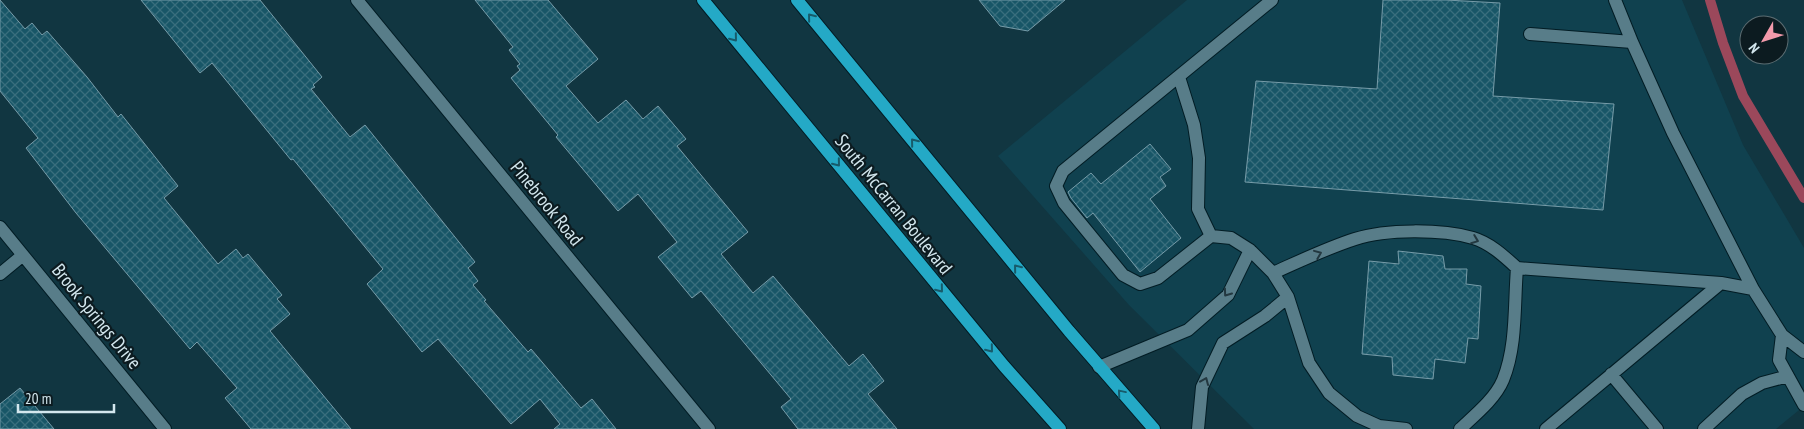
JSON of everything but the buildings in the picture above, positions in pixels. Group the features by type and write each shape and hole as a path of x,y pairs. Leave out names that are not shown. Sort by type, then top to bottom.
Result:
{"main road":[{"name":"South McCarran Boulevard","path":"703,0 1004,366 1060,429"},
{"path":"797,0 1099,367 1154,429"}],"street":[{"name":"Pinebrook Road","path":"357,0 709,429"},
{"path":"1272,0 1063,171 1056,186 1064,202 1123,275 1140,284 1158,278 1211,236 1231,238 1250,250 1273,273 1288,297 1309,363 1329,393 1357,416 1377,428 1406,429"},
{"path":"1615,0 1673,133 1753,289 1782,335 1804,352"},
{"path":"1530,34 1632,42"},
{"path":"1179,77 1194,125 1199,158 1198,209 1211,236"},
{"name":"Brook Springs Drive","path":"0,227 165,429"},
{"path":"1273,273 1355,238 1386,232 1447,233 1474,238 1498,251 1517,268 1721,283 1753,289"},
{"path":"1099,367 1188,330 1228,294 1250,250"},
{"path":"0,274 23,255"},
{"path":"1460,429 1488,402 1503,381 1512,346 1517,268"},
{"path":"1546,429 1721,283"},
{"path":"1198,429 1202,387 1223,343 1265,316 1288,297"},
{"path":"1782,335 1779,360 1804,405"},
{"path":"1612,374 1657,429"},
{"path":"1704,429 1742,394 1762,383 1788,376"}],"shaded area":[{"path":"1187,0 1682,0 1743,145 1804,248 1804,406 1776,429 1254,429 1129,305 998,156"}],"waterway":[{"path":"1710,0 1723,43 1743,96 1804,198"}]}
